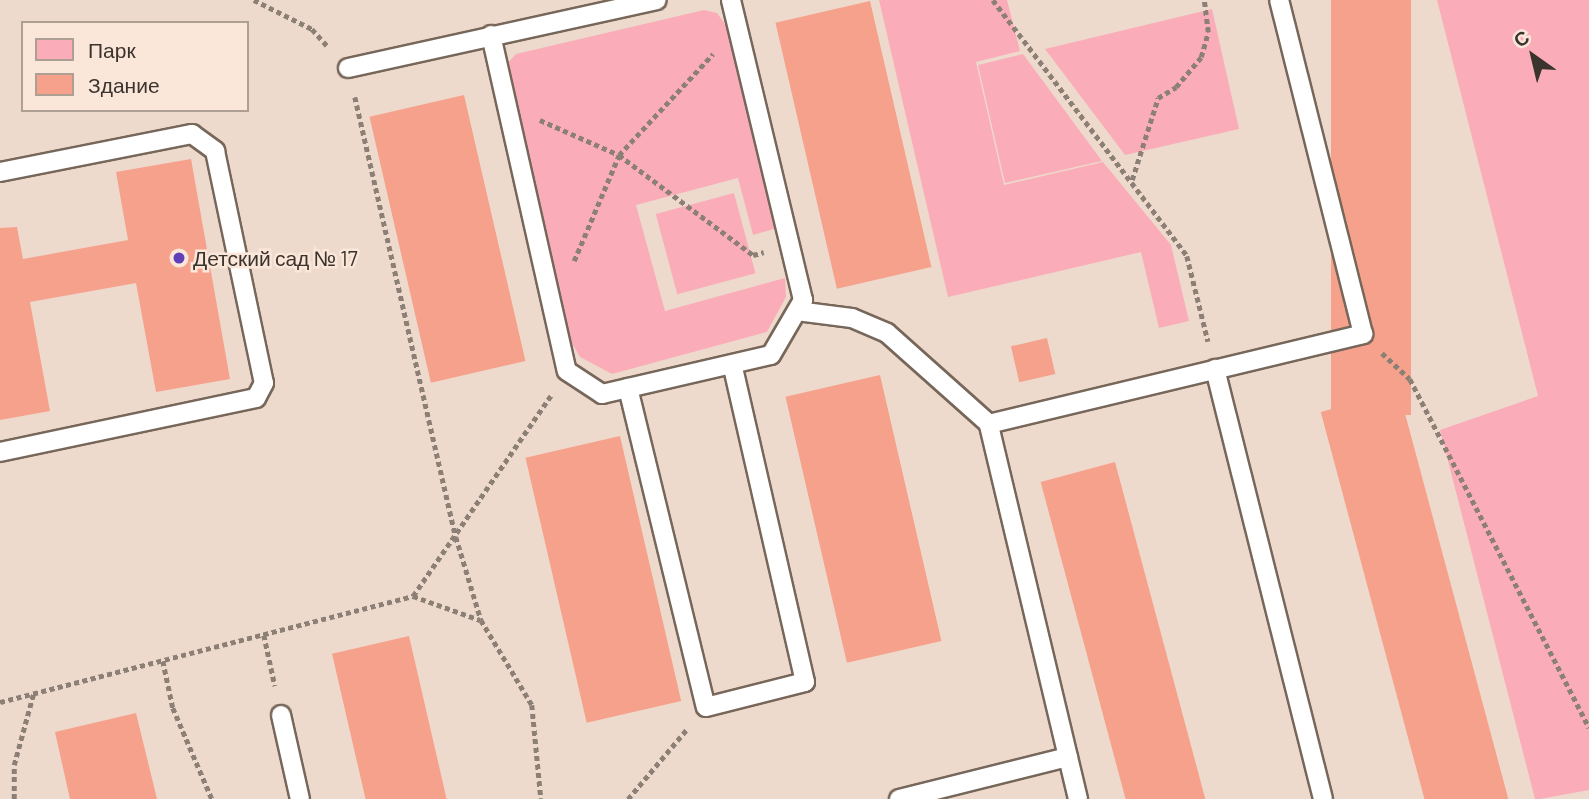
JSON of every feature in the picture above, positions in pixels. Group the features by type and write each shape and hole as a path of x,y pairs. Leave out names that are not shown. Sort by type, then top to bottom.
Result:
{"lane":[{"path":"348,68 657,0"},
{"path":"491,35 567,371 602,394 771,355 803,300 787,246 731,0"},
{"path":"989,424 1363,334 1279,0"},
{"path":"0,172 192,134 215,151 264,383 256,398 0,452"},
{"path":"797,311 852,317 887,332 989,424 1078,799"},
{"path":"628,388 706,706 805,682 732,364"},
{"path":"1215,369 1323,799"},
{"path":"281,715 300,799"},
{"path":"899,799 1068,757"}],"path":[{"path":"254,0 312,29 348,68 456,537 481,620 532,705 541,799"},
{"path":"993,0 1187,256 1215,369"},
{"path":"1132,181 1158,98 1176,87 1201,57 1208,32 1204,0"},
{"path":"553,310 619,155 737,28"},
{"path":"507,106 619,155 753,255 787,246"},
{"path":"1363,334 1410,379 1589,728"},
{"path":"414,596 567,371"},
{"path":"0,702 414,596 481,620"},
{"path":"264,635 281,715"},
{"path":"163,661 173,708 212,799"},
{"path":"14,799 14,765 33,695"},
{"path":"628,799 706,706"}],"green space":[{"path":"879,0 1007,0 1020,51 976,62 1004,185 1103,162 1171,245 1189,321 1159,328 1141,252 948,297"},
{"path":"1437,0 1589,0 1589,790 1540,799 1535,799 1440,430 1538,396"},
{"path":"1212,9 1239,129 1125,155 1045,49"},
{"path":"704,10 717,13 725,24 734,48 777,228 753,235 738,178 636,205 665,311 785,278 786,297 767,332 612,374 580,357 570,340 506,65 516,54"},
{"path":"1023,54 1102,161 1005,183 978,65"},
{"path":"734,193 755,273 677,294 656,214"}],"building":[{"path":"1331,0 1411,0 1411,415 1331,415"},
{"path":"870,1 931,267 837,289 775,23"},
{"path":"464,95 525,361 431,383 369,117"},
{"path":"191,159 230,379 156,392 136,283 30,302 50,411 0,420 0,228 17,227 23,259 128,240 116,172"},
{"path":"1047,338 1055,374 1019,382 1011,346"},
{"path":"880,375 941,641 847,663 785,397"},
{"path":"1399,391 1508,799 1424,799 1321,412"},
{"path":"620,436 681,701 587,723 525,458"},
{"path":"1115,462 1205,799 1126,799 1041,482"},
{"path":"409,636 447,799 366,799 332,654"},
{"path":"136,713 157,799 70,799 55,732"}],"place":[{"name":"Детский сад № 17","path":"179,258"}]}
